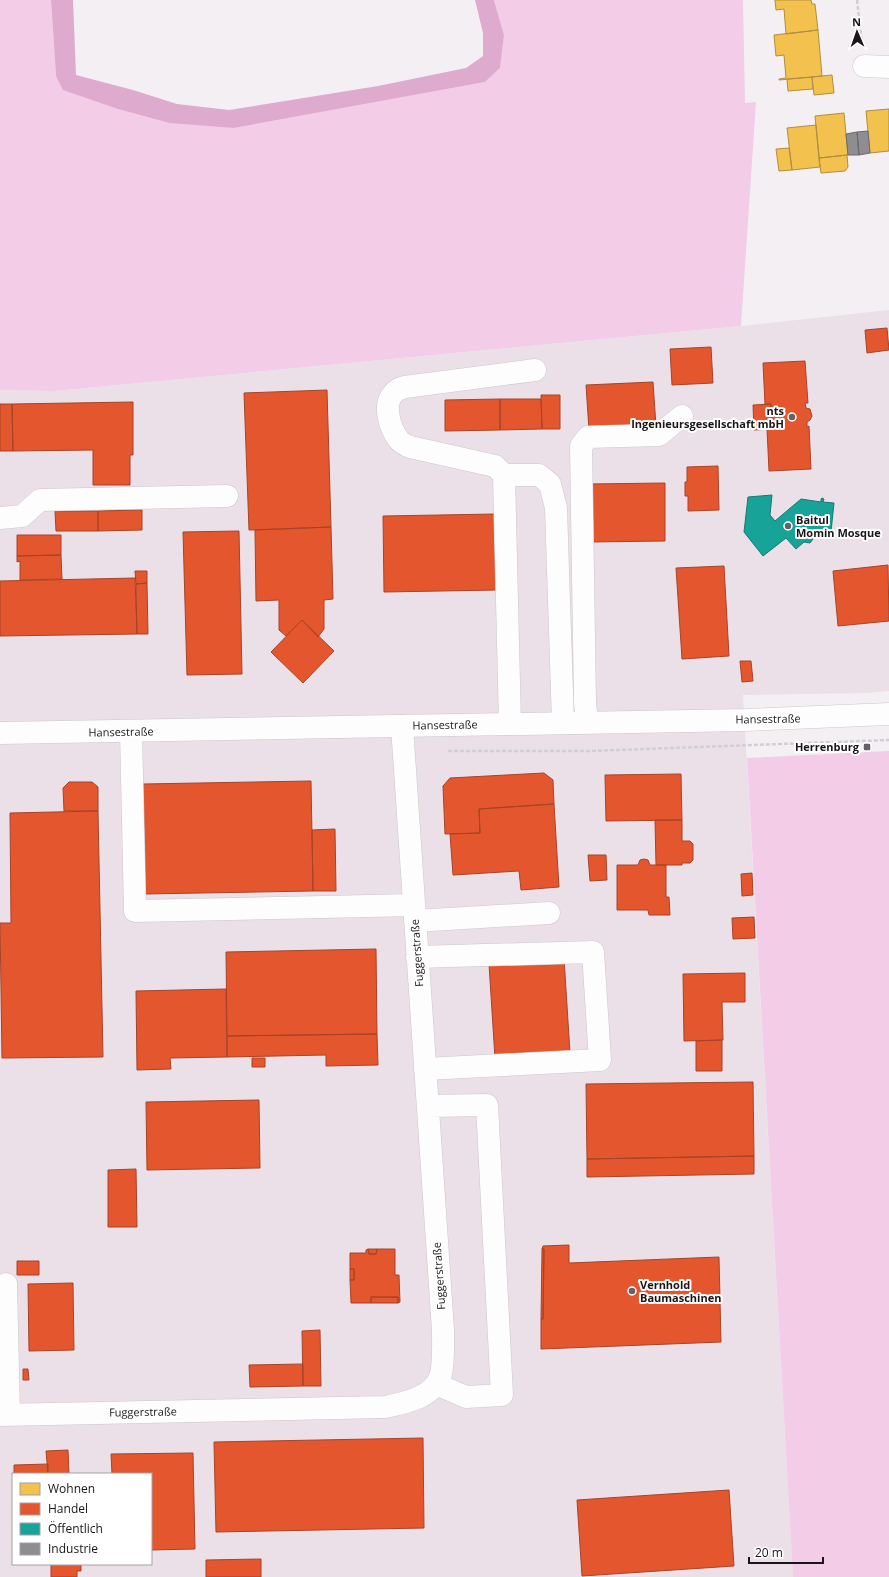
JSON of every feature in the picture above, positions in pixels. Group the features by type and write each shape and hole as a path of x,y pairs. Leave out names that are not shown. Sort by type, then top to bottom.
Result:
{"street":[{"path":"864,66 889,67"},
{"path":"510,724 504,475 495,466 410,447 399,441 393,430 387,409 389,399 394,392 405,387 535,370"},
{"path":"587,722 585,695 581,446 588,437 659,435 682,416"},
{"path":"504,475 539,475 550,484 556,508 563,723"},
{"path":"0,518 22,516 40,500 227,496"},
{"name":"Hansestraße","path":"0,733 132,732 746,720 889,714"},
{"name":"Fuggerstraße","path":"4,1415 385,1407 408,1403 436,1384 440,1375 442,1364 443,1330 402,726"},
{"path":"132,732 135,911 549,913"},
{"path":"417,957 593,952 600,1060 425,1069"},
{"path":"428,1106 487,1105 502,1395 466,1397 436,1384"},
{"path":"4,1415 6,1284"}],"path":[{"path":"857,0 864,66"}],"shaded area":[{"path":"0,0 51,0 56,76 234,128 485,82 500,68 504,35 494,0 743,0 745,103 756,102 741,326 54,391 0,390"},
{"path":"51,0 73,0 76,75 133,90 177,104 229,110 378,86 466,68 483,56 483,33 475,0 494,0 504,35 500,68 485,82 234,128 170,123 118,109 63,90 56,76"},
{"path":"889,310 889,691 866,693 743,695 793,1577 0,1577 0,390 54,391 741,326"},
{"path":"889,751 889,1577 793,1577 747,758"}],"building: Wohnen":[{"path":"775,0 811,0 812,4 815,4 818,30 786,34 784,9 776,10"},
{"path":"818,30 822,76 779,80 786,78 784,55 776,56 774,35"},
{"path":"832,75 834,93 814,95 812,77"},
{"path":"812,77 813,89 788,91 787,79"},
{"path":"889,109 889,151 870,153 866,111"},
{"path":"844,113 848,155 819,158 815,116"},
{"path":"816,125 820,167 792,170 787,128"},
{"path":"789,148 792,170 779,171 776,149"},
{"path":"847,155 848,167 845,171 821,173 819,158"}],"building: Handel":[{"path":"887,328 889,350 867,353 865,330"},
{"path":"711,347 713,383 672,385 670,349"},
{"name":"nts Ingenieursgesellschaft mbH","path":"805,361 808,403 805,403 806,408 810,409 812,416 807,422 807,427 809,426 811,469 769,471 767,429 773,429 771,404 765,404 763,363"},
{"path":"653,382 656,426 589,430 586,385"},
{"path":"327,390 331,527 249,530 244,393"},
{"path":"541,395 560,395 560,429 542,429"},
{"path":"500,399 541,399 542,429 500,430"},
{"path":"500,399 500,430 445,431 445,400"},
{"path":"133,402 133,455 130,455 130,485 93,485 93,450 13,451 12,404"},
{"path":"0,404 12,404 13,451 0,451"},
{"path":"771,404 773,429 754,430 753,405"},
{"path":"718,466 719,510 688,511 688,496 685,496 687,467"},
{"path":"665,483 665,541 590,542 589,484"},
{"path":"142,510 142,530 98,531 98,511"},
{"path":"55,511 98,511 98,531 56,531"},
{"path":"496,514 497,590 384,592 383,516"},
{"path":"331,527 333,599 324,600 324,629 318,637 302,620 286,636 279,630 279,600 256,601 255,530"},
{"path":"239,531 242,674 187,675 183,532"},
{"path":"17,535 61,535 61,555 17,556"},
{"path":"61,555 62,579 20,580 20,561 17,562 17,556"},
{"path":"888,565 889,621 838,626 833,571"},
{"path":"724,566 729,656 682,659 676,568"},
{"path":"135,571 147,571 147,583 136,584"},
{"path":"135,578 137,634 0,636 0,581"},
{"path":"147,583 148,634 137,634 136,584"},
{"path":"302,620 334,651 303,683 271,652"},
{"path":"740,661 751,661 753,681 742,682"},
{"path":"544,773 553,780 554,804 479,809 480,833 445,834 443,786 450,778"},
{"path":"681,774 682,820 606,821 605,775"},
{"path":"311,781 313,891 145,894 143,784"},
{"path":"69,782 92,782 98,787 98,811 64,811 63,788"},
{"path":"554,804 559,887 521,890 519,871 453,875 450,834 480,833 479,809"},
{"path":"98,811 103,1057 2,1058 0,923 11,923 10,813"},
{"path":"655,820 682,820 682,841 690,841 693,844 693,860 690,863 682,863 682,865 656,865"},
{"path":"335,829 336,891 313,891 312,830"},
{"path":"588,855 606,855 607,880 590,881"},
{"path":"640,860 648,860 650,865 666,865 666,897 669,897 670,915 649,915 648,910 617,910 617,865 638,865"},
{"path":"752,873 753,895 742,896 741,874"},
{"path":"754,917 755,938 733,939 732,918"},
{"path":"376,949 377,1034 227,1036 226,952"},
{"path":"564,958 570,1053 495,1058 489,964"},
{"path":"745,973 745,1002 722,1002 723,1040 684,1041 683,974"},
{"path":"226,989 227,1057 170,1058 171,1069 137,1070 136,991"},
{"path":"377,1034 378,1065 326,1066 326,1055 227,1057 227,1036"},
{"path":"722,1040 722,1071 696,1071 696,1041"},
{"path":"252,1058 265,1058 265,1067 252,1067"},
{"path":"753,1082 754,1156 587,1159 586,1084"},
{"path":"259,1100 260,1168 147,1170 146,1102"},
{"path":"754,1156 754,1174 587,1177 587,1159"},
{"path":"136,1169 137,1227 108,1227 108,1170"},
{"name":"Vernhold Baumaschinen","path":"569,1245 569,1263 719,1257 721,1342 541,1349 544,1249 542,1249 543,1246"},
{"path":"368,1249 369,1254 376,1254 377,1249 395,1249 395,1275 399,1275 400,1302 398,1303 398,1297 371,1297 371,1303 351,1303 350,1280 354,1280 354,1269 350,1269 350,1253 366,1253 366,1250"},
{"path":"368,1249 377,1249 376,1254 369,1254"},
{"path":"542,1249 544,1249 543,1319 541,1319"},
{"path":"17,1261 39,1261 39,1275 17,1275"},
{"path":"350,1269 354,1269 354,1280 350,1280"},
{"path":"73,1283 74,1350 29,1351 28,1284"},
{"path":"371,1297 398,1297 398,1303 371,1303"},
{"path":"320,1330 321,1386 303,1386 302,1331"},
{"path":"303,1364 303,1386 250,1387 249,1365"},
{"path":"23,1369 28,1369 29,1380 23,1380"},
{"path":"423,1438 424,1528 216,1532 214,1442"},
{"path":"68,1450 69,1473 48,1473 46,1451"},
{"path":"193,1453 195,1549 152,1550 152,1473 112,1473 111,1454"},
{"path":"48,1464 48,1473 14,1473 14,1465"},
{"path":"729,1490 734,1566 582,1576 577,1500"},
{"path":"261,1559 261,1577 206,1577 206,1560"},
{"path":"51,1565 81,1565 81,1571 77,1571 77,1577 51,1577"}],"building: Öffentlich":[{"name":"Baitul Momin Mosque","path":"772,495 770,515 775,521 801,499 821,502 822,498 824,499 823,502 834,503 831,532 820,531 820,534 818,535 817,532 811,537 813,539 810,543 804,542 796,549 786,538 763,556 744,532 748,497"}],"building: Industrie":[{"path":"868,131 870,153 859,155 857,132"},
{"path":"857,132 859,155 848,155 846,134"}],"place":[{"name":"nts Ingenieursgesellschaft mbH","path":"792,417"},
{"name":"Baitul Momin Mosque","path":"788,526"},
{"name":"Herrenburg","path":"867,747"},
{"name":"Vernhold Baumaschinen","path":"632,1291"}]}
